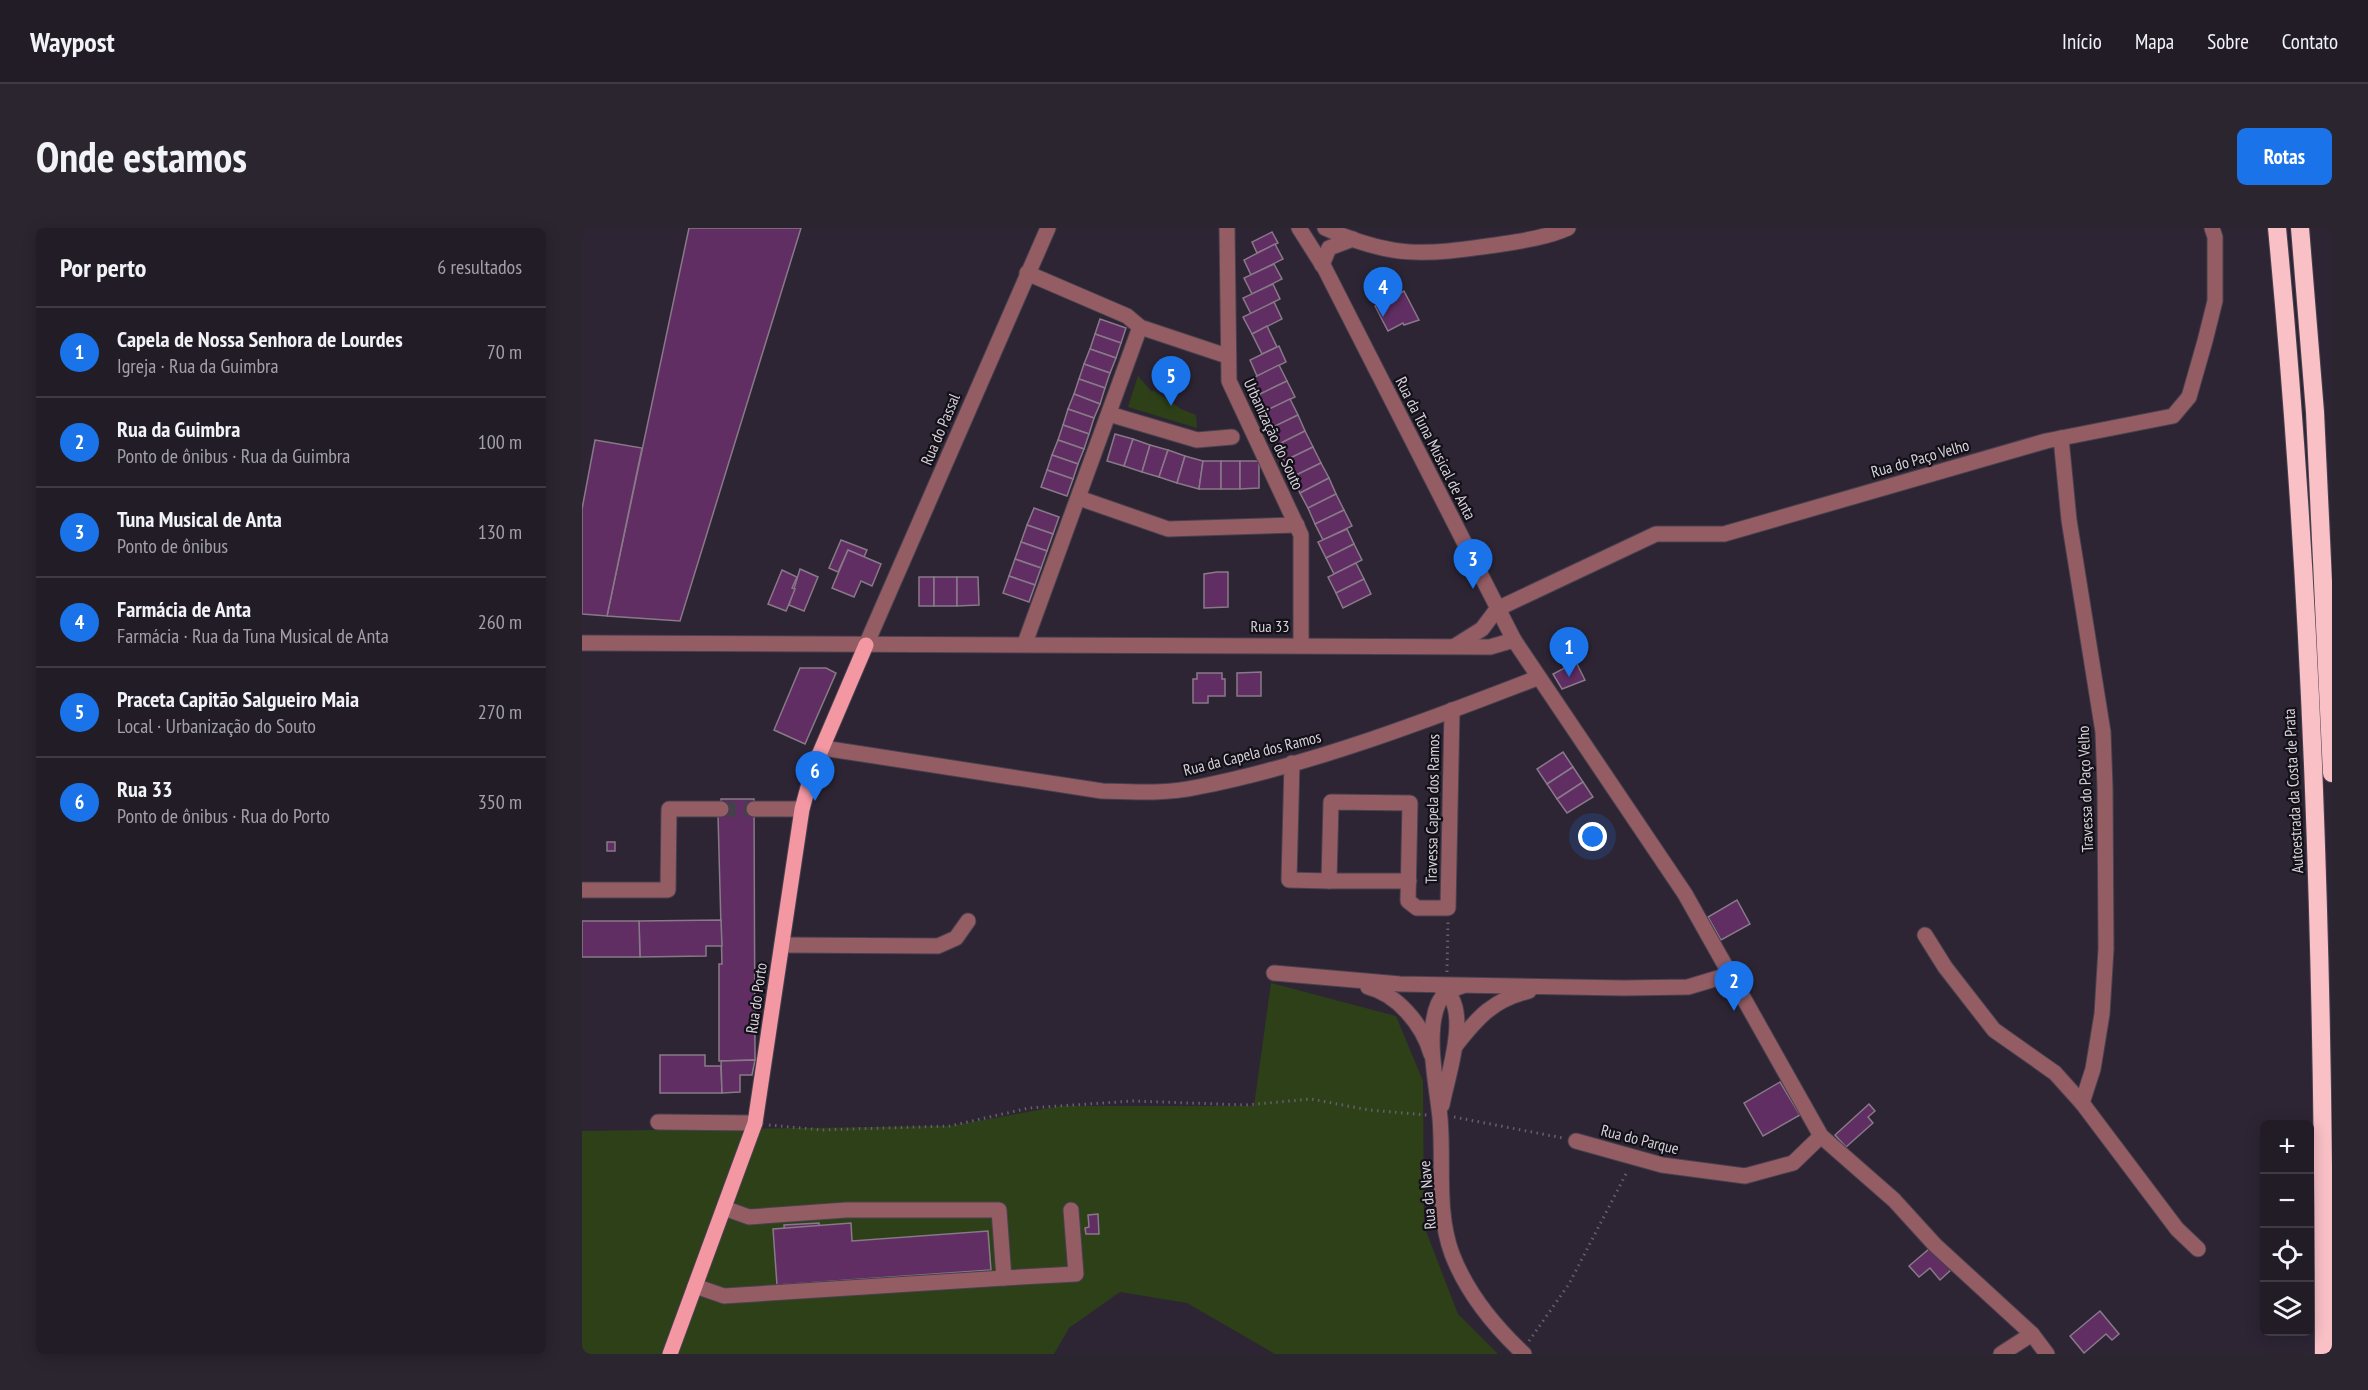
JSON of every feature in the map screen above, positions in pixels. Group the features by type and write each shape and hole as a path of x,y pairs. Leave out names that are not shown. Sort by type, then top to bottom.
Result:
{"highway":[{"name":"Autoestrada da Costa de Prata","path":"2277,228 2294,411 2320,934 2324,1354"},
{"path":"2300,228 2315,412 2332,773"}],"main road":[{"name":"Rua do Porto","path":"670,1354 755,1123 802,809 813,769 866,645"}],"street":[{"name":"Rua do Passal","path":"866,645 1048,228"},
{"name":"Urbanização do Souto","path":"1227,228 1229,381 1301,535 1301,644"},
{"name":"Rua da Tuna Musical de Anta","path":"1299,228 1322,264 1514,640 1537,678 1685,894 1728,975 1821,1136 1894,1200 1935,1245 2032,1334 2048,1354"},
{"path":"1310,246 1316,234 1326,229 1390,251 1428,254 1542,237 1568,228"},
{"name":"Rua do Paço Velho","path":"1497,609 1656,534 1724,534 2061,438 2173,416 2189,397 2215,301 2215,237 2212,228"},
{"path":"1322,264 1329,248 1353,239"},
{"path":"1027,273 1127,316 1140,327 1227,356"},
{"path":"1025,643 1140,327"},
{"path":"1109,414 1197,440 1232,437"},
{"name":"Travessa do Paço Velho","path":"2061,438 2069,520 2103,732 2105,787 2106,949 2103,1014 2093,1069 2082,1103"},
{"path":"1079,498 1168,530 1297,525"},
{"path":"1455,646 1482,629 1497,609"},
{"name":"Rua 33","path":"582,643 1490,646 1514,640"},
{"name":"Rua da Capela dos Ramos","path":"823,748 1112,791 1196,788 1381,737 1537,678"},
{"name":"Travessa Capela dos Ramos","path":"1448,908 1452,710"},
{"path":"1292,763 1289,880 1409,882"},
{"path":"1329,881 1331,802 1410,803 1408,901 1417,908 1448,908"},
{"path":"582,890 669,890 669,809 721,809"},
{"path":"754,809 802,809"},
{"path":"782,945 938,946 956,938 968,921"},
{"path":"1924,935 1945,967 1994,1030 2055,1073 2082,1103 2177,1229 2198,1249"},
{"name":"Rua da Nave","path":"1274,973 1347,981 1442,987 1465,985 1688,987 1728,975"},
{"name":"Rua da Nave","path":"1347,981 1384,991 1420,1027 1434,1068"},
{"name":"Rua da Nave","path":"1456,1045 1480,1014 1510,996 1550,986"},
{"name":"Rua da Nave","path":"1440,1116 1456,1045 1457,1012 1442,987"},
{"name":"Rua da Nave","path":"1442,987 1433,1031 1434,1068 1440,1116 1443,1215 1452,1253 1467,1285 1489,1318 1523,1353"},
{"path":"658,1122 755,1123"},
{"name":"Rua do Parque","path":"1576,1141 1662,1165 1745,1176 1793,1163 1821,1136"},
{"path":"724,1208 749,1217 846,1210 999,1210 1004,1278"},
{"path":"695,1286 724,1296 1076,1274 1071,1210"},
{"path":"2001,1354 2032,1334"}],"path":[{"path":"1442,987 1448,908"},
{"name":"Rua do Parque","path":"755,1123 822,1130 950,1126 1029,1108 1133,1101 1246,1105 1311,1099 1369,1110 1440,1116 1576,1141"},
{"path":"1523,1353 1569,1284 1623,1183 1632,1157"}],"green space":[{"path":"1138,376 1152,392 1153,390 1181,409 1196,415 1197,428 1128,407"},
{"path":"1271,983 1396,1016 1423,1081 1424,1226 1458,1314 1498,1354 1275,1354 1187,1303 1120,1292 1069,1328 1054,1354 582,1354 582,1131 950,1126 1061,1106 1254,1106"}],"building":[{"path":"689,228 801,228 680,621 607,616"},
{"path":"1272,232 1278,243 1257,253 1252,242"},
{"path":"1275,244 1283,259 1251,275 1244,260"},
{"path":"1274,264 1282,279 1252,294 1244,278"},
{"path":"1273,284 1280,299 1251,314 1243,298"},
{"path":"1404,291 1419,320 1404,325 1403,323 1388,331 1375,306"},
{"path":"1274,302 1282,319 1252,334 1243,317"},
{"path":"1100,319 1126,328 1121,343 1095,334"},
{"path":"1267,326 1277,347 1262,354 1252,334"},
{"path":"1095,334 1121,343 1116,358 1090,349"},
{"path":"1279,346 1286,362 1257,376 1250,360"},
{"path":"1090,349 1116,358 1110,373 1084,364"},
{"path":"1084,364 1110,373 1105,388 1079,379"},
{"path":"1279,365 1287,381 1258,395 1251,379"},
{"path":"1079,379 1105,388 1100,404 1074,394"},
{"path":"1287,381 1295,397 1266,411 1258,395"},
{"path":"1074,394 1100,404 1094,418 1068,409"},
{"path":"1290,399 1298,415 1269,429 1261,413"},
{"path":"1068,409 1094,418 1089,434 1063,425"},
{"path":"1298,415 1305,431 1277,445 1269,429"},
{"path":"1063,425 1089,434 1084,449 1058,440"},
{"path":"1305,431 1313,447 1284,461 1277,445"},
{"path":"1115,434 1133,439 1124,466 1107,461"},
{"path":"1133,439 1150,445 1142,472 1124,466"},
{"path":"595,440 642,448 607,616 582,614 582,509"},
{"path":"1058,440 1084,449 1078,464 1052,455"},
{"path":"1150,445 1168,450 1159,477 1142,472"},
{"path":"1313,447 1321,463 1292,477 1284,461"},
{"path":"1168,450 1185,456 1177,483 1159,477"},
{"path":"1052,455 1078,464 1073,479 1047,470"},
{"path":"1185,456 1203,461 1199,489 1177,483"},
{"path":"1203,461 1221,461 1221,489 1199,489"},
{"path":"1221,461 1240,461 1240,489 1221,489"},
{"path":"1240,461 1259,461 1259,488 1240,489"},
{"path":"1321,463 1329,478 1300,493 1292,477"},
{"path":"1047,470 1073,479 1067,496 1041,487"},
{"path":"1329,478 1336,494 1308,508 1300,493"},
{"path":"1336,494 1344,510 1315,524 1308,508"},
{"path":"1034,508 1059,517 1053,534 1027,525"},
{"path":"1344,510 1352,526 1323,540 1315,524"},
{"path":"1027,525 1053,534 1047,551 1021,542"},
{"path":"1347,529 1354,544 1326,558 1318,542"},
{"path":"841,540 867,550 864,557 848,550 838,572 829,568"},
{"path":"1021,542 1047,551 1041,568 1015,559"},
{"path":"1354,544 1362,560 1334,574 1326,558"},
{"path":"848,550 881,564 872,586 861,581 854,597 832,588"},
{"path":"1015,559 1041,568 1035,585 1009,576"},
{"path":"1356,563 1364,579 1336,593 1328,577"},
{"path":"800,569 818,577 804,611 789,605"},
{"path":"782,570 797,577 786,611 768,604"},
{"path":"1228,572 1228,607 1204,608 1204,574"},
{"path":"1009,576 1035,585 1029,602 1003,593"},
{"path":"919,577 934,577 934,606 919,606"},
{"path":"934,577 957,577 957,606 934,606"},
{"path":"957,577 978,577 979,605 957,606"},
{"path":"1364,579 1371,594 1343,608 1336,593"},
{"path":"1576,662 1585,680 1562,689 1553,674"},
{"path":"800,668 826,668 836,673 805,744 774,730"},
{"path":"1261,672 1261,696 1237,696 1237,673"},
{"path":"1197,673 1222,673 1222,679 1225,679 1225,696 1208,696 1208,703 1193,703 1193,679 1197,679"},
{"path":"1563,752 1573,767 1547,784 1537,769"},
{"path":"1573,767 1583,782 1557,799 1547,784"},
{"path":"1583,782 1593,797 1567,813 1557,799"},
{"path":"721,799 754,799 755,1060 719,1061 719,964 722,964 718,815 721,815"},
{"path":"607,842 615,842 615,851 607,851"},
{"path":"1737,900 1750,924 1721,940 1708,917"},
{"path":"721,920 722,946 706,946 706,956 640,957 639,921"},
{"path":"582,921 639,921 640,957 582,957"},
{"path":"660,1055 705,1055 705,1066 721,1066 722,1093 660,1093"},
{"path":"755,1060 752,1075 740,1075 740,1092 722,1093 721,1061"},
{"path":"1780,1082 1800,1115 1763,1136 1744,1103"},
{"path":"1869,1104 1875,1111 1868,1117 1873,1123 1846,1147 1835,1135"},
{"path":"1098,1214 1099,1234 1086,1234 1085,1228 1089,1227 1088,1215"},
{"path":"819,1223 824,1283 789,1286 784,1225"},
{"path":"851,1223 852,1241 988,1231 991,1270 777,1285 773,1229"},
{"path":"1929,1249 1952,1269 1940,1280 1930,1268 1919,1277 1909,1266"},
{"path":"2100,1311 2119,1334 2112,1340 2106,1334 2084,1353 2070,1336"}],"tunnel":[{"path":"721,809 754,809"}],"place":[{"name":"Farmácia de Anta","path":"1383,317"},
{"name":"Praceta Capitão Salgueiro Maia","path":"1171,406"},
{"name":"Tuna Musical de Anta","path":"1473,589"},
{"name":"Capela de Nossa Senhora de Lourdes","path":"1569,677"},
{"name":"Rua 33","path":"815,801"},
{"name":"Rua da Guimbra","path":"1734,1011"}]}
